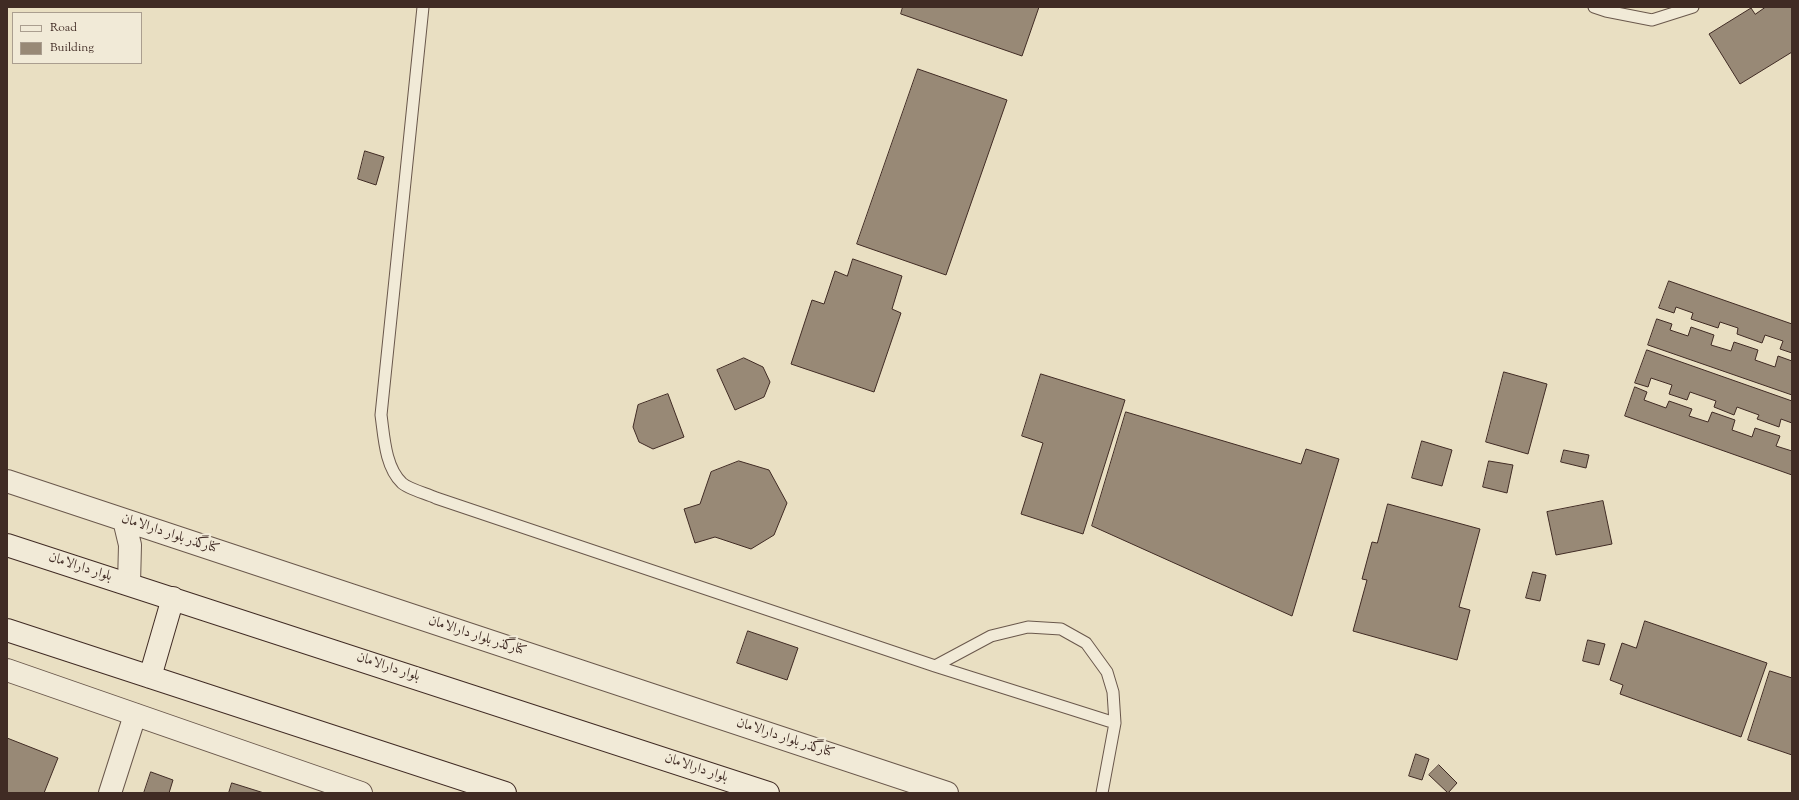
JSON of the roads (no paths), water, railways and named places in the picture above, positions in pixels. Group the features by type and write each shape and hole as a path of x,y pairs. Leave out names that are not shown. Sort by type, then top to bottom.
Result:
{"street":[{"name":"کنارگذر بلوار دارالامان","path":"7,481 947,793"},
{"path":"124,520 130,545 129,584"},
{"name":"بلوار دارالامان","path":"7,544 768,793"},
{"path":"150,677 173,598"},
{"path":"7,630 504,793"},
{"path":"7,670 361,793"},
{"path":"110,793 135,715"}],"lane":[{"path":"423,7 382,415 389,463 402,483 436,498 935,666 1115,723"},
{"path":"1594,7 1606,11 1652,20 1693,7"},
{"path":"935,666 991,636 1028,627 1061,629 1086,642 1106,672 1113,692 1115,723 1102,793"}]}
